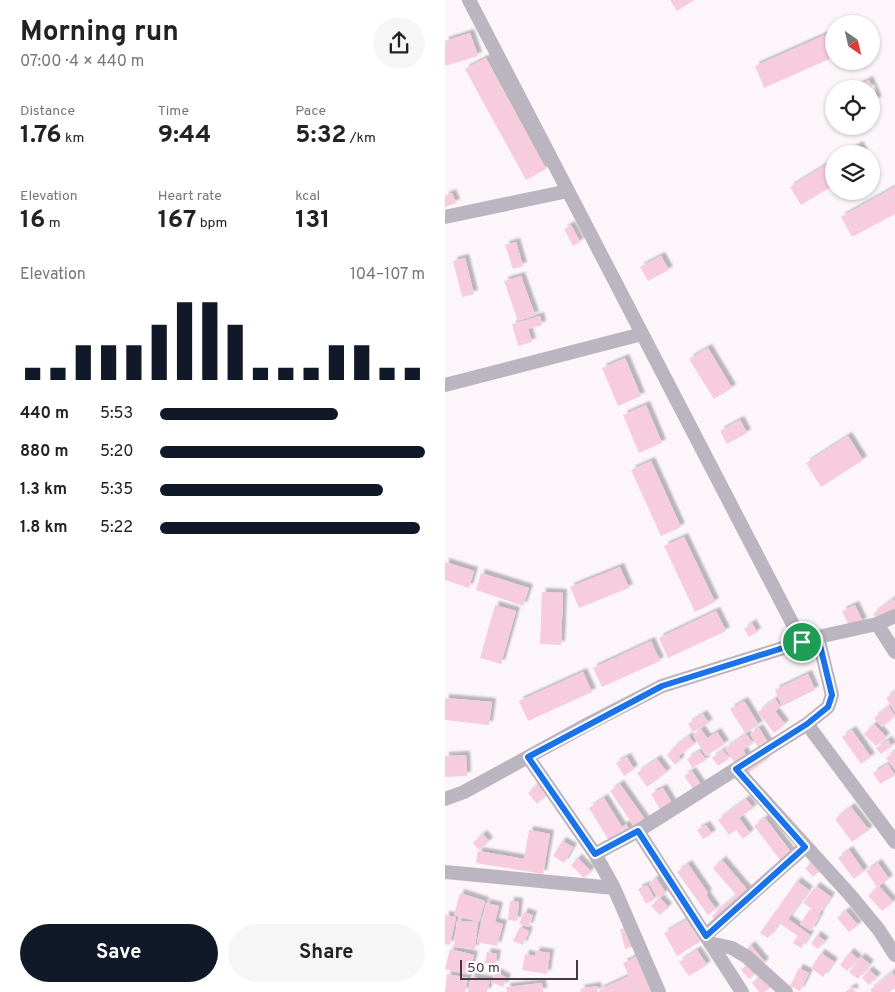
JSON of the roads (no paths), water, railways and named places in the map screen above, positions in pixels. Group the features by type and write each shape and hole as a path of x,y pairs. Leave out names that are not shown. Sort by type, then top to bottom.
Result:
{"street":[{"path":"469,0 802,642"},
{"path":"445,217 568,191"},
{"path":"445,385 643,334"},
{"path":"446,801 662,686 818,637 877,624 895,616"},
{"path":"877,624 895,652"},
{"path":"595,854 638,831 807,724 828,707 832,695 818,637"},
{"path":"807,724 895,842"},
{"path":"528,757 595,854 614,888 659,992"},
{"path":"736,769 851,896 879,930 895,955"},
{"path":"638,831 742,992"},
{"path":"708,939 805,847"},
{"path":"445,872 614,888"},
{"path":"708,939 732,948 747,957 786,992"}]}
